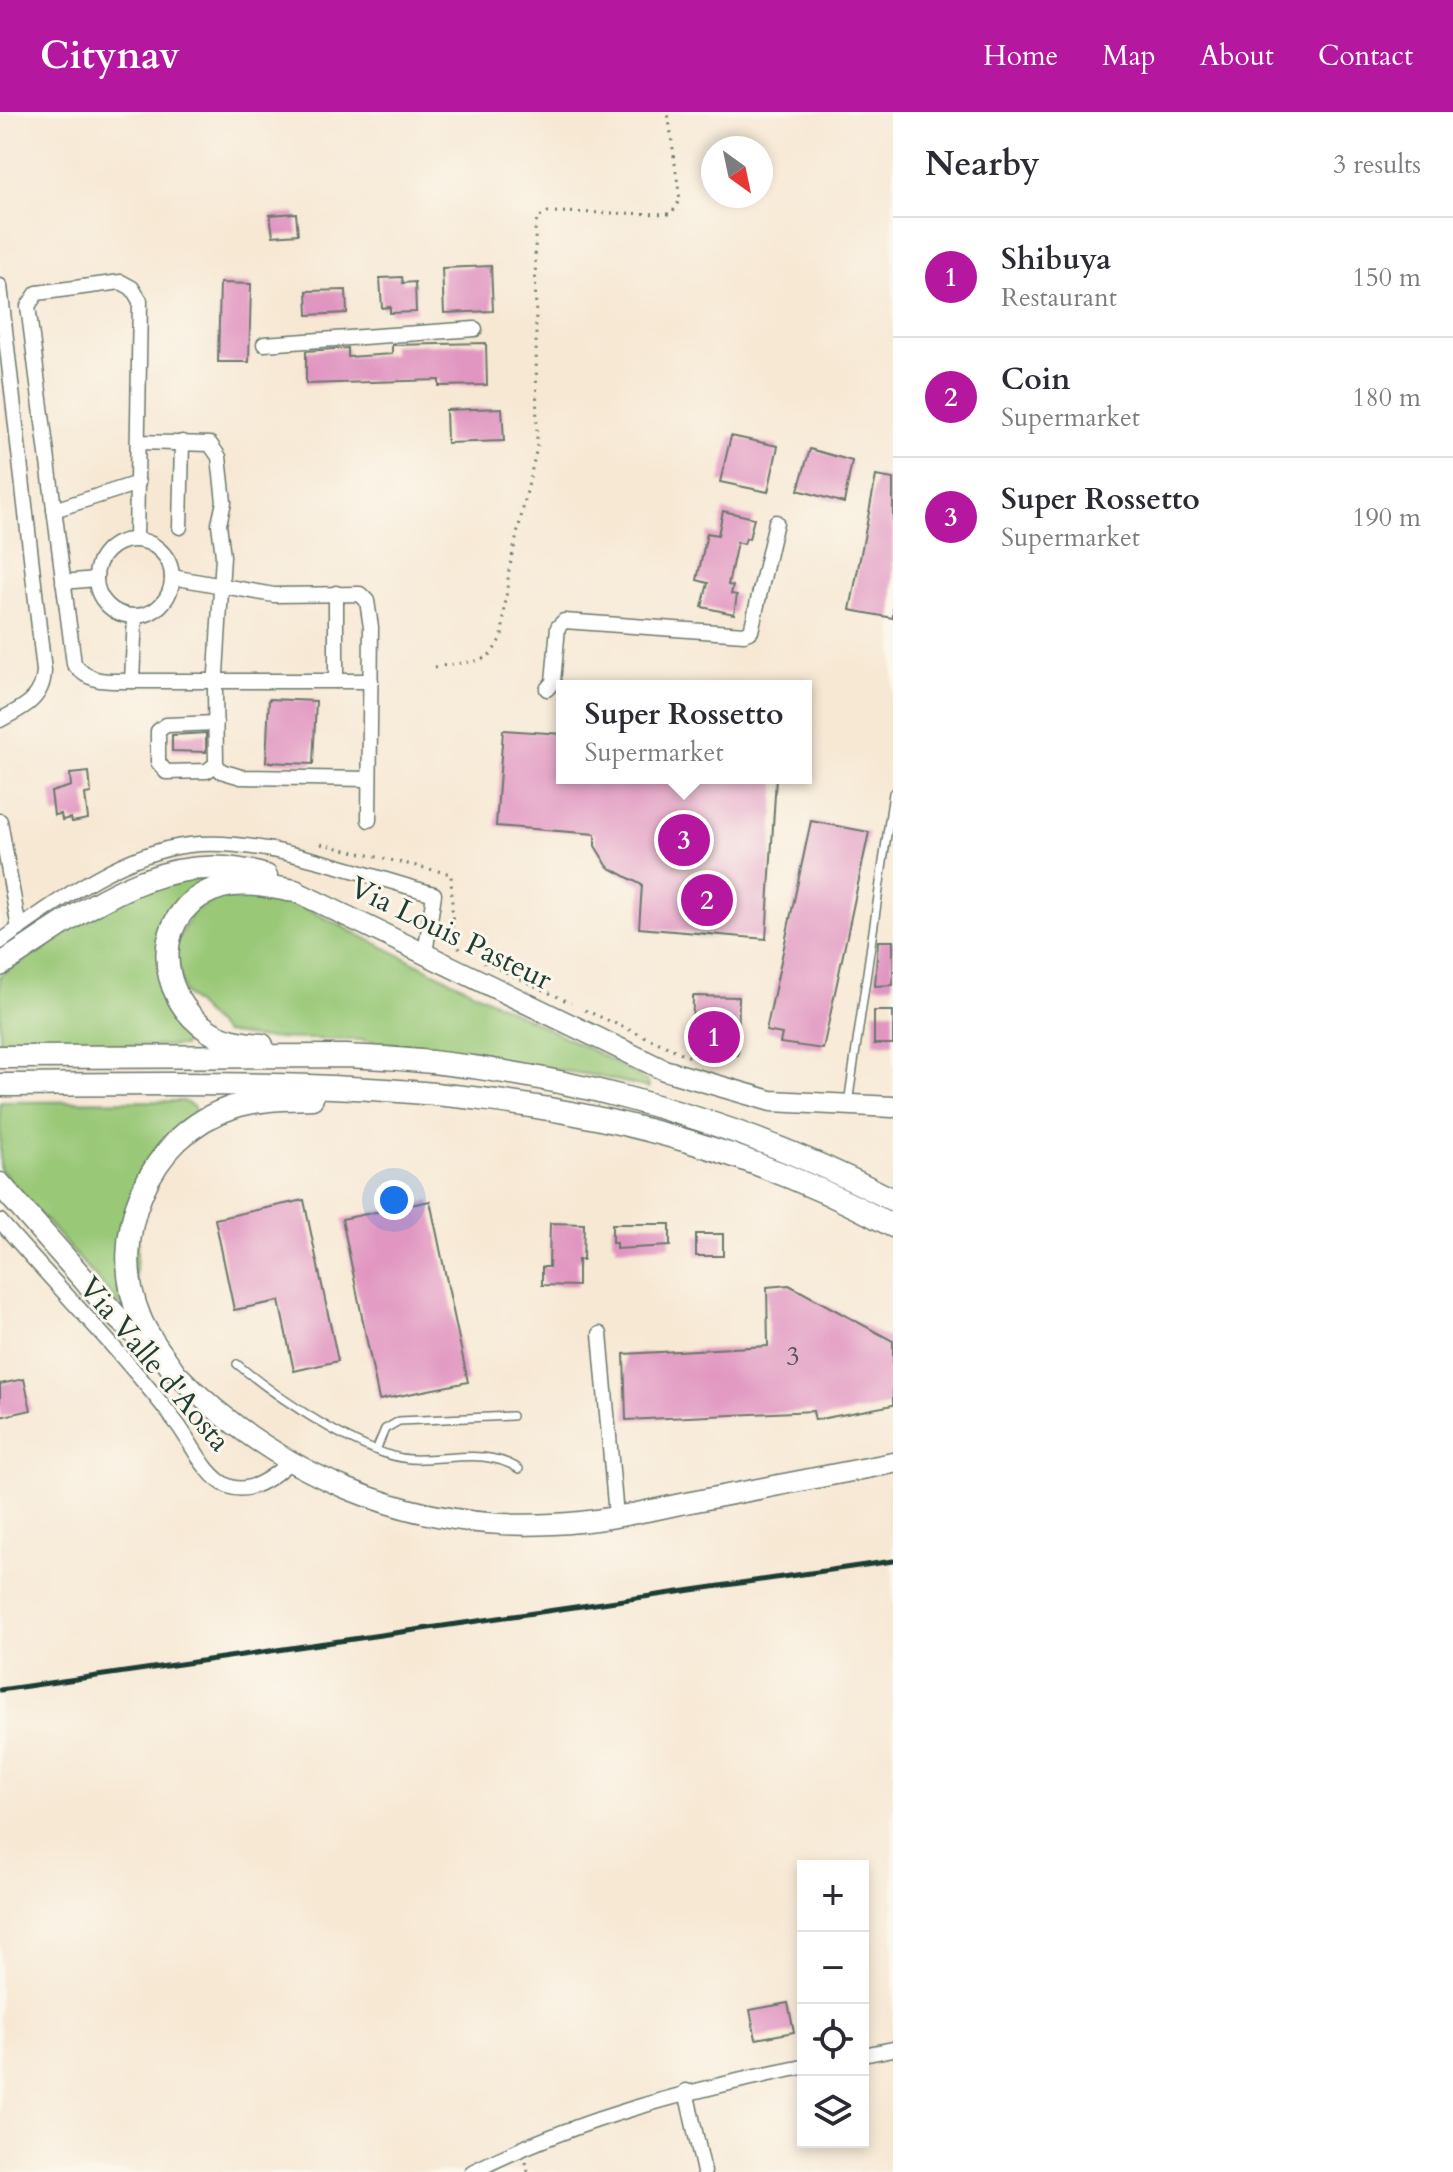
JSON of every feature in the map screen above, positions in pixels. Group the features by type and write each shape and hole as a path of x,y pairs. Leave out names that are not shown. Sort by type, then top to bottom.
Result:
{"highway":[{"name":"Via Louis Pasteur","path":"0,965 106,897 153,875 177,869 241,869 277,879 295,891"},
{"path":"295,891 239,884 208,891 187,906 171,929 165,957 173,988 193,1018 221,1037 251,1044 348,1048 545,1080 726,1130 805,1159 893,1200"},
{"path":"0,1057 390,1057"},
{"path":"0,1085 294,1083 468,1096 594,1117 717,1152 893,1226"},
{"path":"173,1370 140,1319 128,1256 139,1196 168,1151 209,1118 252,1102 314,1098 404,1101 468,1096"},
{"path":"0,1184 117,1317 173,1370"}],"main road":[{"name":"Via Louis Pasteur","path":"295,891 664,1070 746,1097 847,1107 893,1107"},
{"path":"173,1370 216,1411 288,1463 360,1494 435,1516 516,1525 616,1516 893,1463"}],"street":[{"path":"136,540 140,301 132,288 121,282 37,293 28,306 74,664 82,675 98,681 371,681"},
{"path":"0,286 44,671 42,687 32,701 0,720"},
{"path":"264,344 424,330 475,329"},
{"path":"138,442 210,444 219,457 224,502 219,524 223,556 216,683 216,764 221,771 241,777 369,779"},
{"path":"180,527 182,442"},
{"path":"54,510 138,483"},
{"path":"547,689 553,682 558,627 564,621 744,634 751,631 776,522"},
{"path":"136,540 147,542 165,556 172,577 170,589 157,608 135,616 108,605 96,579 103,555 124,541 136,540"},
{"path":"172,577 274,595 360,594 367,601 371,627 369,820"},
{"path":"63,582 96,579"},
{"path":"336,593 336,681"},
{"path":"132,681 135,616"},
{"path":"216,723 166,725 158,731 158,762 166,772 207,771 216,764"},
{"path":"0,821 19,929"},
{"path":"0,942 107,873 134,861 189,845 225,845 274,852 434,894 425,954"},
{"name":"Via Valle d'Aosta","path":"0,1221 176,1423 220,1482 231,1488 244,1488 267,1480 288,1463"},
{"path":"600,1334 616,1516"},
{"path":"869,2054 893,2049"},
{"path":"472,2172 523,2147 686,2091 797,2068"},
{"path":"686,2091 704,2172"}],"lane":[{"path":"847,1107 893,793"},
{"path":"237,1364 272,1393 349,1438 407,1459 501,1458 519,1469"},
{"path":"377,1448 385,1429 399,1421 512,1416"}],"path":[{"path":"435,667 481,660 492,653 502,636 509,570 537,447 535,226 538,218 548,212 671,214 680,200 668,112"}],"green space":[{"path":"224,876 185,897 166,994 190,1039 183,1046 0,1045 0,975 101,910 156,883"},
{"path":"230,892 293,902 609,1059 648,1082 649,1088 597,1076 361,1040 259,1038 224,1033 184,993 174,947 194,910"},
{"path":"183,1101 194,1107 195,1114 141,1174 133,1320 0,1169 0,1102"}],"building":[{"path":"296,213 298,234 273,236 270,215"},
{"path":"491,266 493,311 444,313 442,268"},
{"path":"402,277 403,283 415,282 416,312 390,313 390,307 382,308 380,278"},
{"path":"220,283 251,284 249,362 218,362"},
{"path":"346,290 347,313 308,315 307,291"},
{"path":"486,343 487,385 439,386 439,380 306,384 306,351 348,348 348,357 392,354 392,345"},
{"path":"502,408 504,441 447,443 446,410"},
{"path":"731,436 778,446 768,492 720,482"},
{"path":"810,449 852,461 844,503 798,490"},
{"path":"876,476 893,479 893,618 850,610"},
{"path":"723,511 754,518 749,539 746,538 744,544 737,542 728,585 733,586 731,594 737,595 734,614 702,607 708,583 697,580 707,533 718,535"},
{"path":"269,699 316,701 313,764 266,762"},
{"path":"503,730 556,734 556,784 776,784 766,939 639,928 642,885 608,867 595,846 595,834 496,826"},
{"path":"206,733 206,752 172,751 172,735"},
{"path":"89,772 91,793 85,794 88,819 72,822 71,818 62,820 61,814 54,815 51,792 71,786 70,774"},
{"path":"811,821 869,832 823,1049 780,1043 782,1034 766,1031"},
{"path":"878,941 893,941 893,985 875,986"},
{"path":"693,996 739,997 738,1055 692,1054"},
{"path":"874,1011 893,1011 893,1044 874,1044"},
{"path":"304,1200 338,1361 294,1371 279,1301 234,1310 215,1219"},
{"path":"430,1201 468,1382 379,1400 342,1219"},
{"path":"550,1223 584,1224 583,1260 578,1260 578,1286 542,1285 542,1267 549,1267"},
{"path":"612,1224 670,1224 670,1246 616,1249 616,1243 612,1243"},
{"path":"696,1234 723,1234 723,1256 696,1256"},
{"path":"789,1285 893,1341 893,1405 815,1420 813,1411 626,1420 624,1354 768,1346 767,1287"},
{"path":"24,1379 31,1410 0,1417 0,1384"},
{"path":"788,2003 794,2032 756,2039 750,2010"}],"railway":[{"path":"0,1690 893,1561"}],"place":[{"name":"Super Rossetto","path":"684,840"},
{"name":"Coin","path":"707,900"},
{"name":"Shibuya","path":"714,1037"}]}
